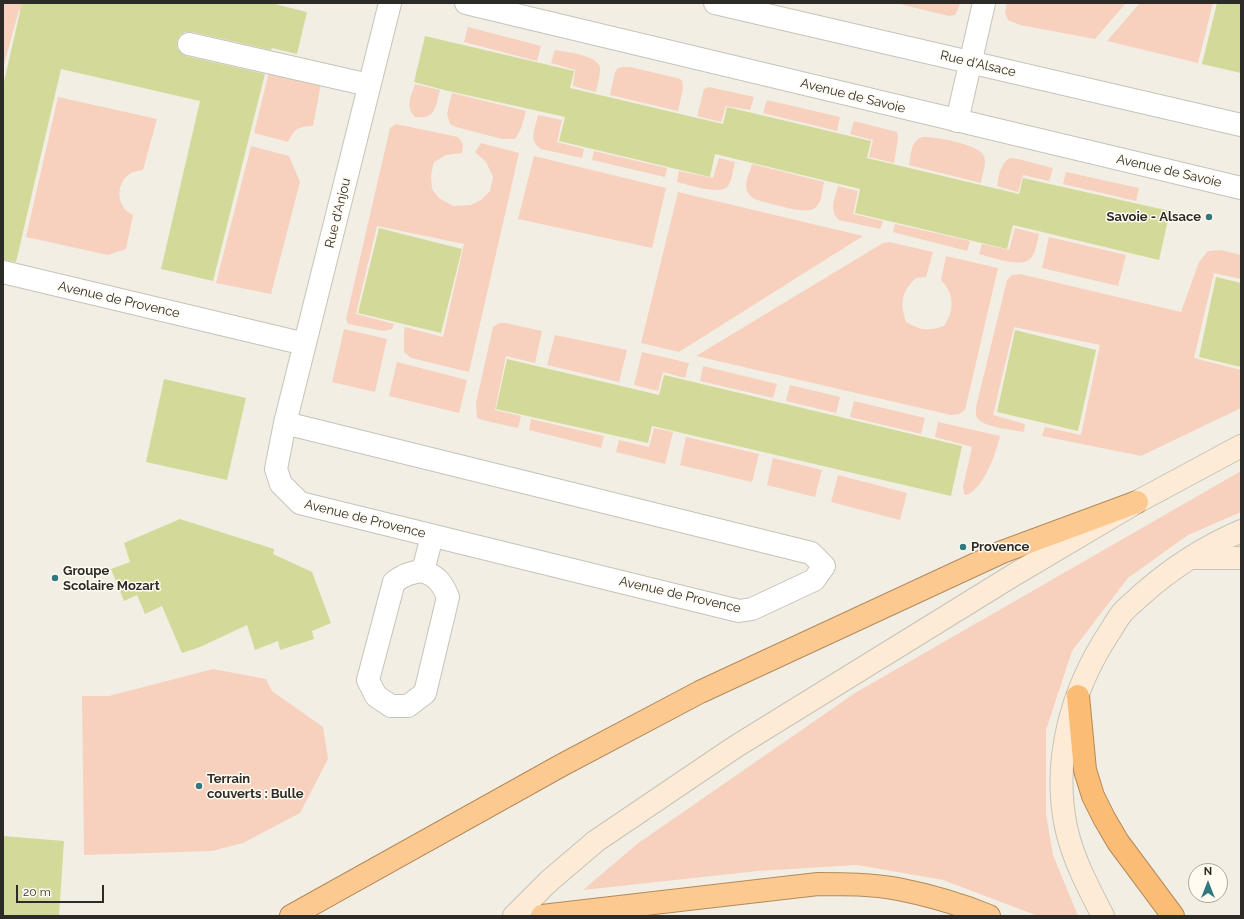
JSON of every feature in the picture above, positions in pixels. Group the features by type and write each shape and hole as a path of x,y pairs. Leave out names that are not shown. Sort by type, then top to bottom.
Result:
{"highway":[{"path":"291,916 562,765 700,692 1002,552 1137,502"},
{"path":"1078,696 1085,770 1094,796 1104,818 1118,842 1173,916"},
{"path":"542,916 818,884 854,885 897,889 946,901 988,916"}],"main road":[{"path":"514,916 549,881 596,841 735,747 1012,576 1137,502 1241,446"},
{"path":"1103,916 1082,874 1066,827 1062,802 1062,771 1065,740 1078,696 1091,663 1122,612 1155,583 1221,540 1241,531"},
{"path":"1192,558 1241,558"}],"street":[{"name":"Rue d'Anjou","path":"285,423 390,3"},
{"name":"Avenue de Savoie","path":"466,3 1241,188"},
{"name":"Rue d'Alsace","path":"715,3 1241,125"},
{"path":"957,121 984,3"},
{"path":"189,44 369,84"},
{"name":"Avenue de Provence","path":"3,272 305,344"},
{"name":"Avenue de Provence","path":"285,423 811,553 824,566 814,580 752,609 739,611 300,503 281,484 276,469 285,423"},
{"path":"423,571 432,536"},
{"path":"423,571 434,575 442,585 448,597 425,693 408,706 391,706 376,696 368,680 394,582 404,575 412,572 423,571"}],"shaded area":[{"path":"3,3 64,3 59,20 19,10 3,68"},
{"path":"895,3 960,3 955,15 949,16"},
{"path":"1007,3 1126,3 1095,39 1020,25 1008,20 1005,13"},
{"path":"1140,3 1213,3 1198,63 1107,41"},
{"path":"468,27 541,46 537,61 464,42"},
{"path":"555,50 587,57 598,63 600,70 596,92 573,86 575,70 551,63"},
{"path":"630,67 682,80 683,89 678,111 610,95 615,72 618,68"},
{"path":"269,72 321,84 313,126 298,129 292,134 288,142 254,133"},
{"path":"415,84 440,90 434,111 427,116 415,117 410,109 410,101"},
{"path":"709,87 754,97 750,110 726,106 721,122 697,116 704,89"},
{"path":"452,93 526,111 523,123 515,139 502,139 456,127 450,124 447,114"},
{"path":"58,97 157,119 143,170 133,172 128,175 121,185 121,202 128,212 133,215 126,249 108,255 26,237"},
{"path":"767,100 840,117 837,131 763,113"},
{"path":"538,115 562,120 557,142 584,149 582,158 541,149 537,146 534,138 534,130"},
{"path":"854,121 897,132 898,139 894,163 869,157 873,140 850,134"},
{"path":"396,124 458,137 463,144 462,153 446,155 434,162 431,175 432,189 439,198 453,206 471,205 481,200 490,191 493,177 486,162 475,152 481,143 519,153 469,372 411,358 404,352 405,327 443,337 464,244 377,226 356,314 394,324 392,329 383,331 348,324 346,319 390,128"},
{"path":"923,137 956,142 974,148 980,152 985,159 981,183 909,165 914,144"},
{"path":"251,146 289,156 300,182 271,294 216,283"},
{"path":"594,151 667,168 665,177 592,160"},
{"path":"534,156 666,188 652,248 518,219"},
{"path":"719,158 735,162 728,186 724,189 711,190 677,182 679,171 713,178"},
{"path":"1010,158 1053,168 1049,181 1023,175 1018,192 997,186 1002,166"},
{"path":"752,164 824,182 819,203 811,210 804,210 786,208 754,199 747,191 746,187"},
{"path":"1066,172 1139,188 1136,201 1063,184"},
{"path":"838,186 858,191 853,214 883,221 880,229 839,220 833,208"},
{"path":"678,192 863,236 679,352 641,343"},
{"path":"895,224 970,241 967,251 893,232"},
{"path":"1015,228 1039,234 1033,256 1027,261 1006,261 979,254 982,244 1009,250"},
{"path":"1049,237 1126,255 1118,286 1042,268"},
{"path":"889,242 933,252 926,277 916,278 907,288 903,298 903,309 906,322 921,329 933,329 944,326 948,320 952,302 951,296 941,280 946,256 998,268 965,410 959,414 951,415 696,356 883,243"},
{"path":"1221,250 1241,255 1241,279 1214,273 1194,358 1241,370 1241,408 1141,456 1042,436 1045,427 1081,435 1100,345 1014,327 993,415 1025,424 1024,432 992,426 981,422 978,419 976,407 1007,280 1012,275 1020,274 1181,312 1199,262 1208,251"},
{"path":"499,323 506,323 542,331 535,363 506,356 495,410 521,416 518,428 477,418 476,403 493,327"},
{"path":"344,329 387,339 375,392 332,382"},
{"path":"555,335 627,350 619,382 547,365"},
{"path":"642,352 689,363 685,378 663,372 658,391 634,385"},
{"path":"397,362 467,380 459,413 389,396"},
{"path":"703,366 777,384 773,398 700,381"},
{"path":"790,385 840,397 836,413 786,401"},
{"path":"854,401 925,418 921,434 850,417"},
{"path":"531,419 604,436 601,448 529,430"},
{"path":"938,422 1000,436 992,461 984,477 979,485 967,495 964,494 963,487 972,447 935,437"},
{"path":"654,428 673,432 665,464 616,452 619,440 649,447"},
{"path":"686,437 759,454 752,482 680,465"},
{"path":"773,458 822,470 815,497 767,485"},
{"path":"1241,471 1241,512 1188,535 1128,578 1072,651 1046,730 1046,814 1053,855 1078,916 1038,916 943,880 857,865 758,871 583,890 637,844 855,693"},
{"path":"838,475 907,493 900,520 831,502"},
{"name":"Terrain couverts : Bulle","path":"213,669 266,679 272,691 323,727 328,759 300,813 243,843 212,851 84,855 82,696 109,696"}],"building":[{"path":"22,3 271,3 307,12 297,54 272,48 271,50 192,32 185,32 180,35 177,41 177,48 186,56 265,74 213,281 161,269 200,101 61,69 16,262 3,260 3,86"},
{"path":"1217,3 1241,3 1241,73 1202,64"},
{"path":"425,36 574,71 570,88 723,124 727,107 871,141 867,158 1019,194 1023,178 1170,211 1159,260 1013,225 1007,249 855,213 860,189 715,154 710,177 559,141 565,117 414,82"},
{"path":"379,228 462,249 441,333 358,313"},
{"path":"1216,277 1241,283 1241,367 1199,357"},
{"path":"1015,330 1096,350 1078,431 997,412"},
{"path":"507,359 659,395 664,375 962,446 951,496 652,426 648,443 496,409"},
{"path":"164,379 246,398 227,480 146,462"},
{"path":"180,519 274,549 273,554 312,572 331,623 312,631 314,639 280,650 278,641 255,650 247,625 200,647 182,653 162,606 145,614 137,595 124,601 111,569 130,562 124,543"},
{"path":"3,836 64,841 59,916 3,916"}],"place":[{"name":"Savoie - Alsace","path":"1209,217"},
{"name":"Provence","path":"963,547"},
{"name":"Groupe Scolaire Mozart","path":"55,578"},
{"name":"Terrain couverts : Bulle","path":"199,786"}]}
